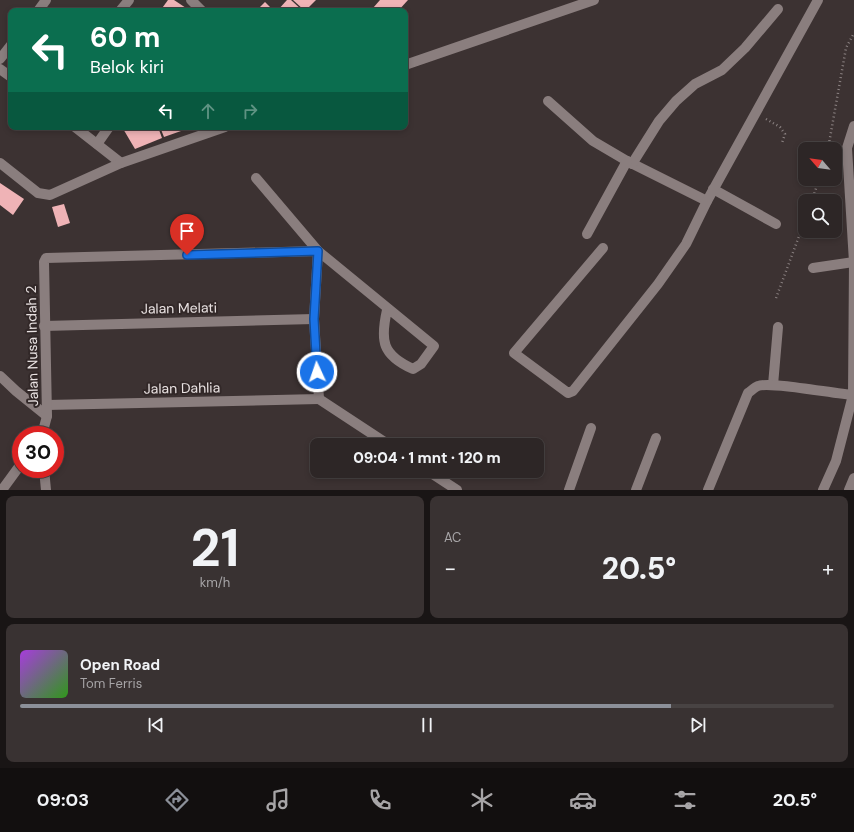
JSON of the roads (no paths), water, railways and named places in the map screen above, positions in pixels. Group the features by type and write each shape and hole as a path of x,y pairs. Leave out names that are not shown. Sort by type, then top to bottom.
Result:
{"street":[{"path":"122,8 129,0"},
{"path":"192,0 198,8"},
{"path":"408,64 594,0"},
{"path":"603,248 514,353 568,393 573,391 658,284 686,244 707,200 818,0"},
{"path":"587,234 629,163 658,121 676,101 695,84 722,70 746,48 778,9"},
{"path":"0,59 8,49"},
{"path":"0,68 8,75"},
{"path":"548,101 588,137 629,163 707,200"},
{"path":"822,490 836,461 854,395 854,262 850,148 854,126"},
{"path":"79,130 121,163"},
{"path":"97,144 107,130"},
{"path":"1,166 32,188 45,195 55,194 121,163 216,130"},
{"path":"256,178 318,251 387,310 434,346 421,364 413,369 400,362 388,351 383,341 387,310"},
{"path":"713,189 776,224"},
{"path":"318,251 314,319 319,399 378,438"},
{"name":"Jalan Nusa Indah 2","path":"44,426 47,410 44,326 44,262 47,257 318,251"},
{"path":"813,268 854,262"},
{"name":"Jalan Melati","path":"44,326 314,319"},
{"path":"772,384 778,327"},
{"path":"0,376 47,410"},
{"path":"708,490 748,393 758,385 772,384 835,394 854,395"},
{"name":"Jalan Dahlia","path":"47,410 319,399"},
{"path":"569,490 591,428"},
{"path":"636,490 656,438"},
{"path":"2,490 12,476"},
{"path":"45,478 46,490"},
{"path":"439,478 457,490"},
{"path":"849,490 854,478"}]}
